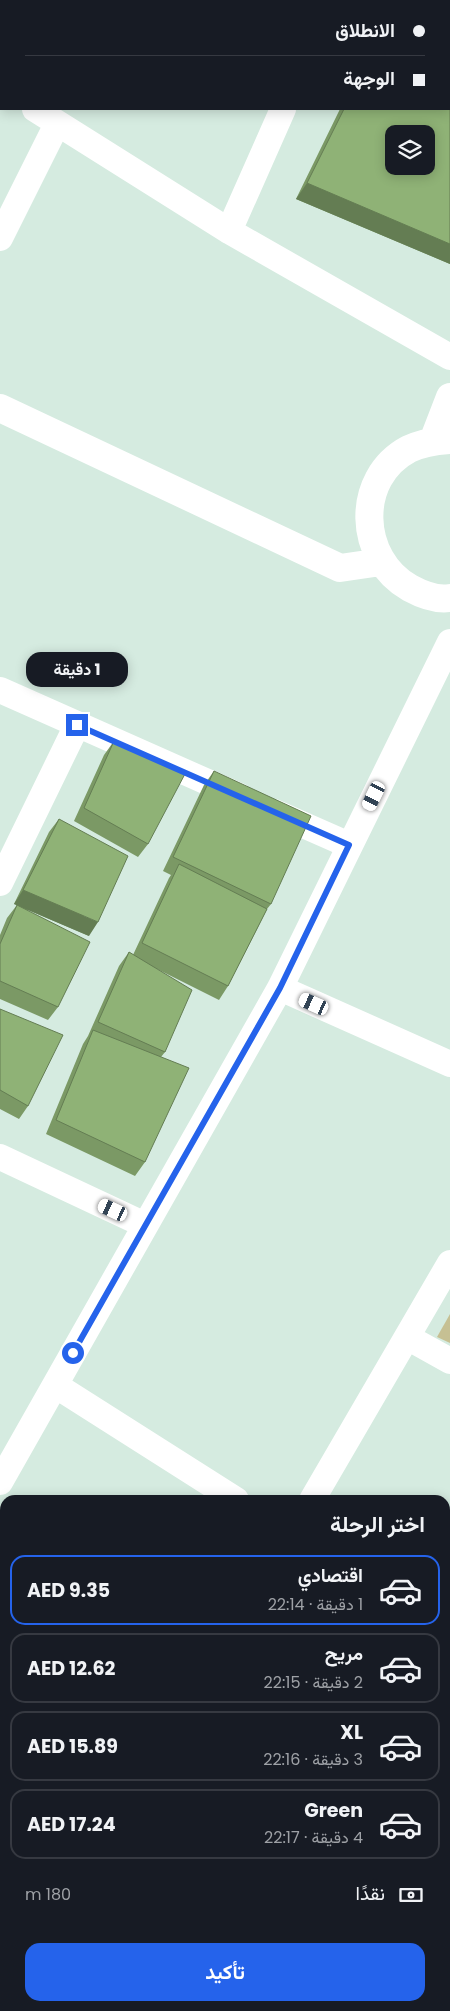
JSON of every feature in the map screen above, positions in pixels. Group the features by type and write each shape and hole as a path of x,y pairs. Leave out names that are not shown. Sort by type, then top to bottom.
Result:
{"street":[{"path":"36,110 229,230 450,357"},
{"path":"229,230 283,110"},
{"path":"0,238 57,124"},
{"path":"450,397 441,441 409,450 388,466 374,488 368,513 371,539 381,562 398,582 420,594 450,598"},
{"path":"0,408 340,568 381,562"},
{"path":"0,1482 280,988 349,845 447,658"},
{"path":"0,690 349,845"},
{"path":"0,883 77,725"},
{"path":"280,988 450,1064"},
{"path":"0,1157 145,1225"},
{"path":"315,1495 450,1263"},
{"path":"407,1336 450,1362"},
{"path":"55,1385 228,1495"}],"shaded area":[{"path":"450,1314 450,1343 437,1337"}],"building":[{"path":"344,110 450,110 450,244 307,183"},
{"path":"114,741 186,772 148,844 84,808"},
{"path":"214,771 311,816 271,904 173,857"},
{"path":"59,819 128,856 98,922 23,890"},
{"path":"179,864 267,909 228,986 142,943"},
{"path":"17,905 90,942 58,1007 0,981 0,944"},
{"path":"129,952 192,990 165,1052 98,1022"},
{"path":"0,1009 63,1035 28,1106 0,1090"},
{"path":"93,1030 189,1068 145,1162 56,1120"}],"route":[{"path":"73,1353 280,988 349,845 77,725"}]}
